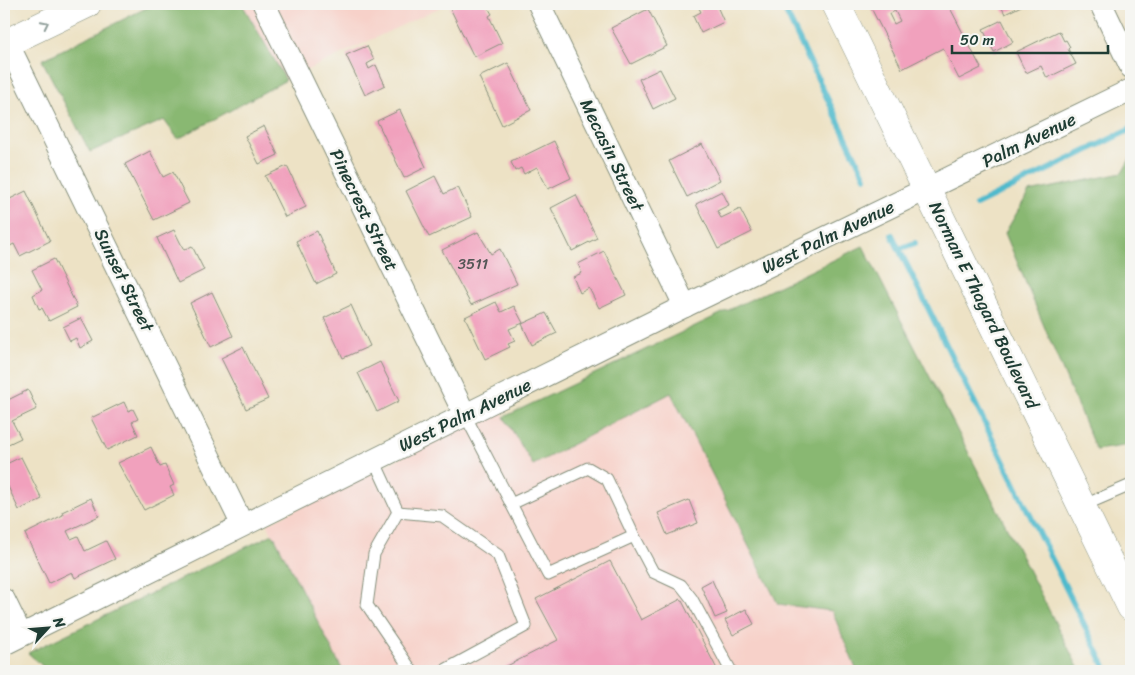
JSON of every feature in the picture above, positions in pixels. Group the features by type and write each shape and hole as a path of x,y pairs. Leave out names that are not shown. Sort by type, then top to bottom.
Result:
{"street":[{"path":"5,41 87,4"},
{"name":"Pinecrest Street","path":"264,4 464,415"},
{"name":"Mecasin Street","path":"539,4 685,306"},
{"name":"Norman E Thagard Boulevard","path":"836,4 1131,607"},
{"path":"1101,4 1131,67"},
{"name":"Sunset Street","path":"5,41 242,524"},
{"name":"Palm Avenue","path":"927,189 1131,90"},
{"name":"West Palm Avenue","path":"12,640 242,524 927,189"},
{"path":"4,600 12,640"}],"lane":[{"path":"464,415 548,576 634,536"},
{"path":"374,460 398,512"},
{"path":"511,504 588,468 607,479 653,572 681,585 692,599 730,671"},
{"path":"1082,506 1131,484"},
{"path":"398,512 374,554 367,604 412,671"},
{"path":"398,512 442,516 498,555 526,626 443,671"}],"shaded area":[{"path":"242,4 447,4 286,80"},
{"path":"671,393 778,604 832,611 857,671 343,671 267,524 500,409 533,465"}],"green space":[{"path":"154,4 242,4 286,80 178,139 164,120 90,152 42,60"},
{"path":"1131,157 1131,445 1096,450 1005,233 1029,192 1122,173"},
{"path":"863,246 1080,671 857,671 832,611 778,604 671,393 533,465 504,417"},
{"path":"273,534 343,671 48,671 28,653"}],"building":[{"path":"458,4 486,4 492,14 489,16 502,43 474,57 450,8"},
{"path":"697,4 716,4 724,22 701,33 693,16 701,12"},
{"path":"869,4 948,4 981,68 959,79 943,48 902,69","holes":["895,11 900,21 894,24 889,14"]},
{"path":"1000,4 1025,4 1005,14"},
{"path":"648,9 667,46 631,64 611,28"},
{"path":"1002,20 1013,42 994,52 983,29"},
{"path":"1059,31 1064,41 1066,40 1070,47 1068,49 1076,64 1047,78 1041,66 1026,73 1016,52"},
{"path":"367,46 374,60 367,64 369,69 376,65 385,85 365,95 346,55"},
{"path":"508,63 531,110 502,125 479,77"},
{"path":"660,69 675,98 653,109 639,79"},
{"path":"400,110 426,167 404,178 377,121"},
{"path":"264,126 278,155 259,164 245,136"},
{"path":"554,141 571,178 548,189 537,167 524,174 521,168 515,171 511,162"},
{"path":"702,144 720,180 687,197 669,161"},
{"path":"150,151 163,177 173,172 189,203 154,220 125,164"},
{"path":"287,166 306,207 285,217 265,176"},
{"path":"435,176 444,194 458,187 472,217 429,237 406,191"},
{"path":"26,191 50,241 20,256 14,244 4,249 4,202"},
{"path":"722,191 729,205 717,211 721,218 740,209 752,232 718,249 696,204"},
{"path":"576,195 597,238 572,251 551,208"},
{"path":"174,230 184,250 192,246 204,270 178,283 157,238"},
{"path":"317,231 336,274 316,284 296,241"},
{"path":"478,232 491,254 500,249 517,284 471,305 442,250"},
{"path":"604,251 626,295 599,308 589,288 580,293 573,277 582,273 578,264"},
{"path":"54,259 77,307 49,321 42,308 39,309 33,295 42,290 32,270"},
{"path":"212,292 233,336 211,347 190,303"},
{"path":"496,302 501,312 514,306 523,323 509,329 515,341 508,344 510,347 485,359 465,317"},
{"path":"351,305 370,346 343,358 324,318"},
{"path":"546,313 557,333 532,345 522,324"},
{"path":"81,318 93,341 80,348 76,338 70,341 63,327"},
{"path":"243,347 268,399 246,409 221,358"},
{"path":"380,362 399,401 377,412 358,373"},
{"path":"28,390 37,409 12,421 21,438 4,446 4,402"},
{"path":"124,402 128,411 133,409 138,419 132,422 138,435 107,450 91,418"},
{"path":"151,447 160,467 165,465 174,485 170,487 174,495 144,510 118,463"},
{"path":"21,457 42,499 19,510 4,478 4,465"},
{"path":"91,498 99,516 67,531 71,539 78,536 85,551 106,541 115,559 75,578 72,572 49,583 25,534 63,515 62,512"},
{"path":"689,500 698,523 667,535 658,513"},
{"path":"610,561 641,620 681,599 718,671 507,671 505,667 558,640 536,599"},
{"path":"712,580 727,613 715,618 701,586"},
{"path":"746,609 754,624 733,635 725,620"}],"waterway":[{"path":"782,4 865,177"},
{"path":"976,205 1131,129"},
{"path":"892,235 1107,671"},
{"path":"899,249 915,243"}]}
